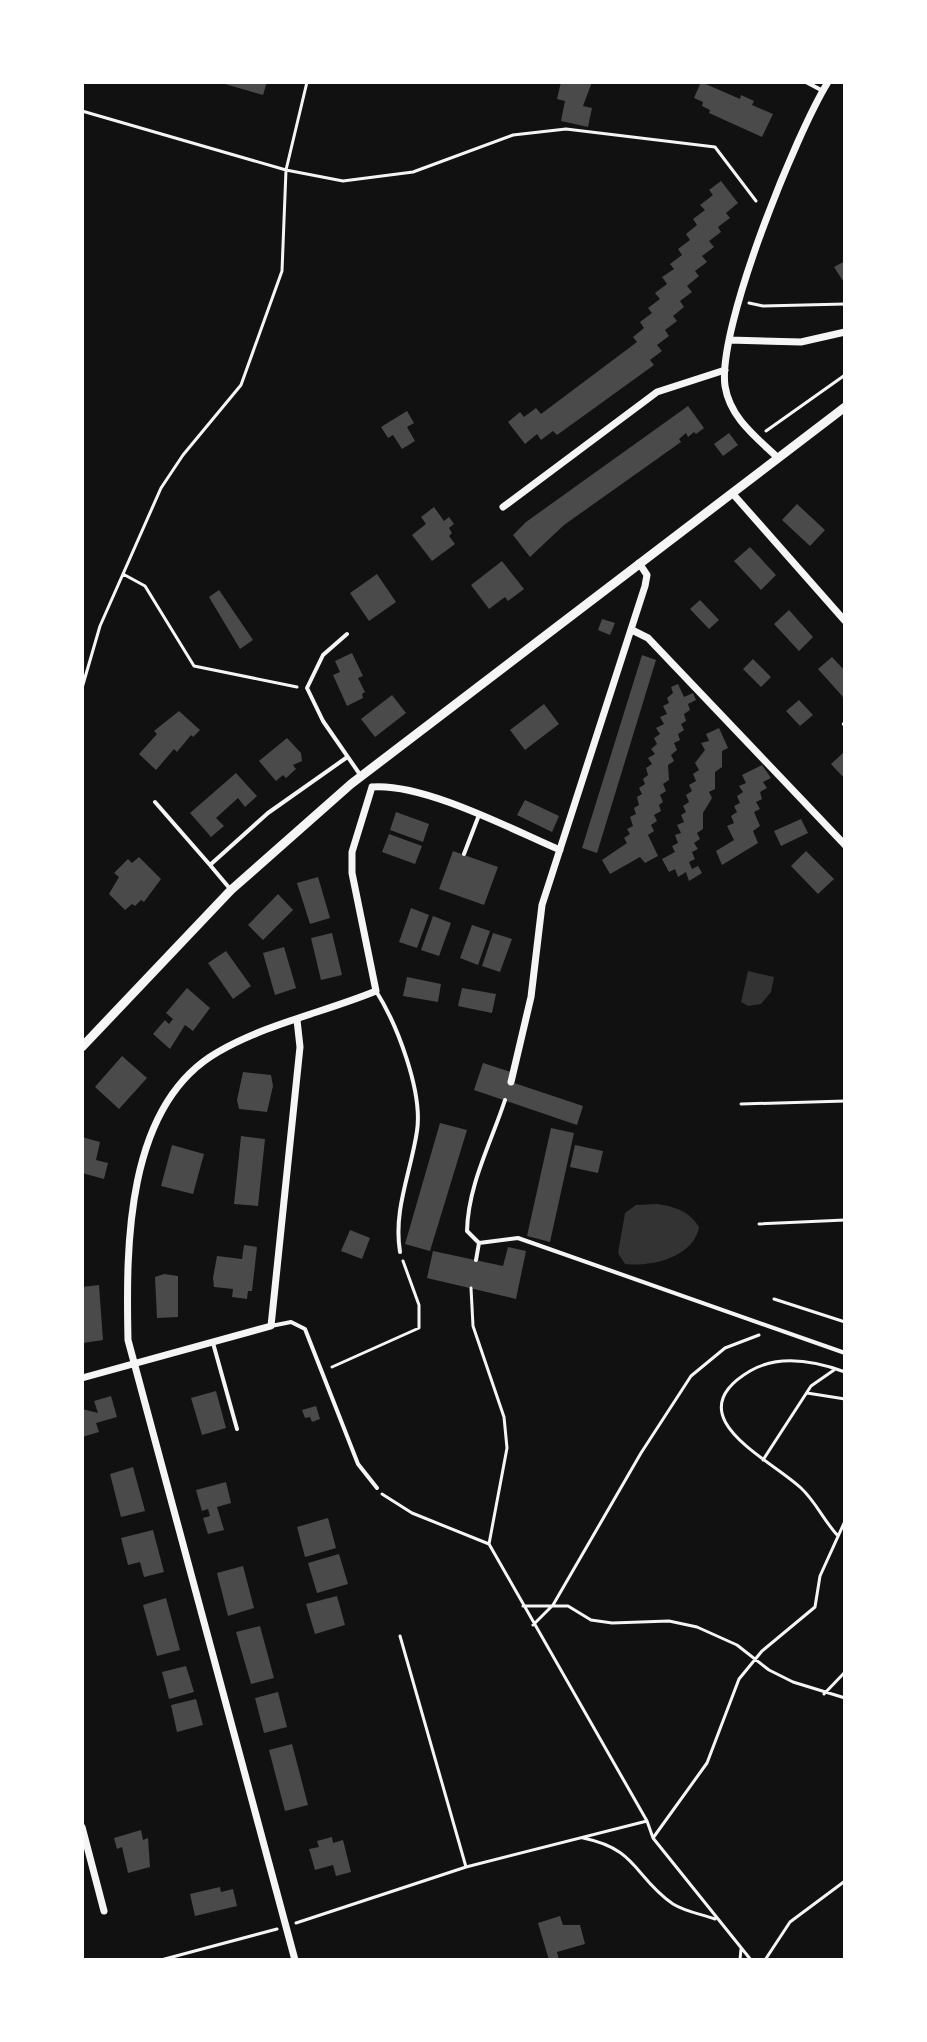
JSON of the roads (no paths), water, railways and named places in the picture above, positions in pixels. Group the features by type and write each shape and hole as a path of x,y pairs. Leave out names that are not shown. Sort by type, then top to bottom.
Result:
{"street":[{"path":"778,458 738,418 725,387 725,370 729,340 792,153 828,82"},
{"path":"729,340 801,342 845,332"},
{"path":"503,507 657,392 725,370"},
{"path":"82,1047 231,890 361,776 845,407"},
{"path":"733,494 845,621"},
{"path":"511,1082 531,997 542,905 632,630 647,575 639,563"},
{"path":"632,630 648,638 845,845"},
{"path":"361,776 372,787 392,786 479,814 560,850"},
{"path":"295,1960 128,1340 130,1218 159,1118 183,1082 216,1052 376,991 352,873 352,852 372,787"},
{"path":"82,1378 271,1326 300,1047 297,1020"},
{"path":"82,1827 104,1911"}],"lane":[{"path":"806,82 823,91"},
{"path":"347,634 323,655 307,688 346,758 361,776"},
{"path":"210,865 268,813 346,758"},
{"path":"155,802 231,890"},
{"path":"464,854 479,814"},
{"path":"376,991 414,1085 419,1108 396,1228 400,1252"},
{"path":"479,1243 467,1231 469,1208 480,1166 505,1100"},
{"path":"479,1243 518,1238 845,1353"},
{"path":"476,1260 479,1243"},
{"path":"271,1326 299,1323 305,1329 358,1464 377,1488"},
{"path":"213,1343 237,1429"}]}
